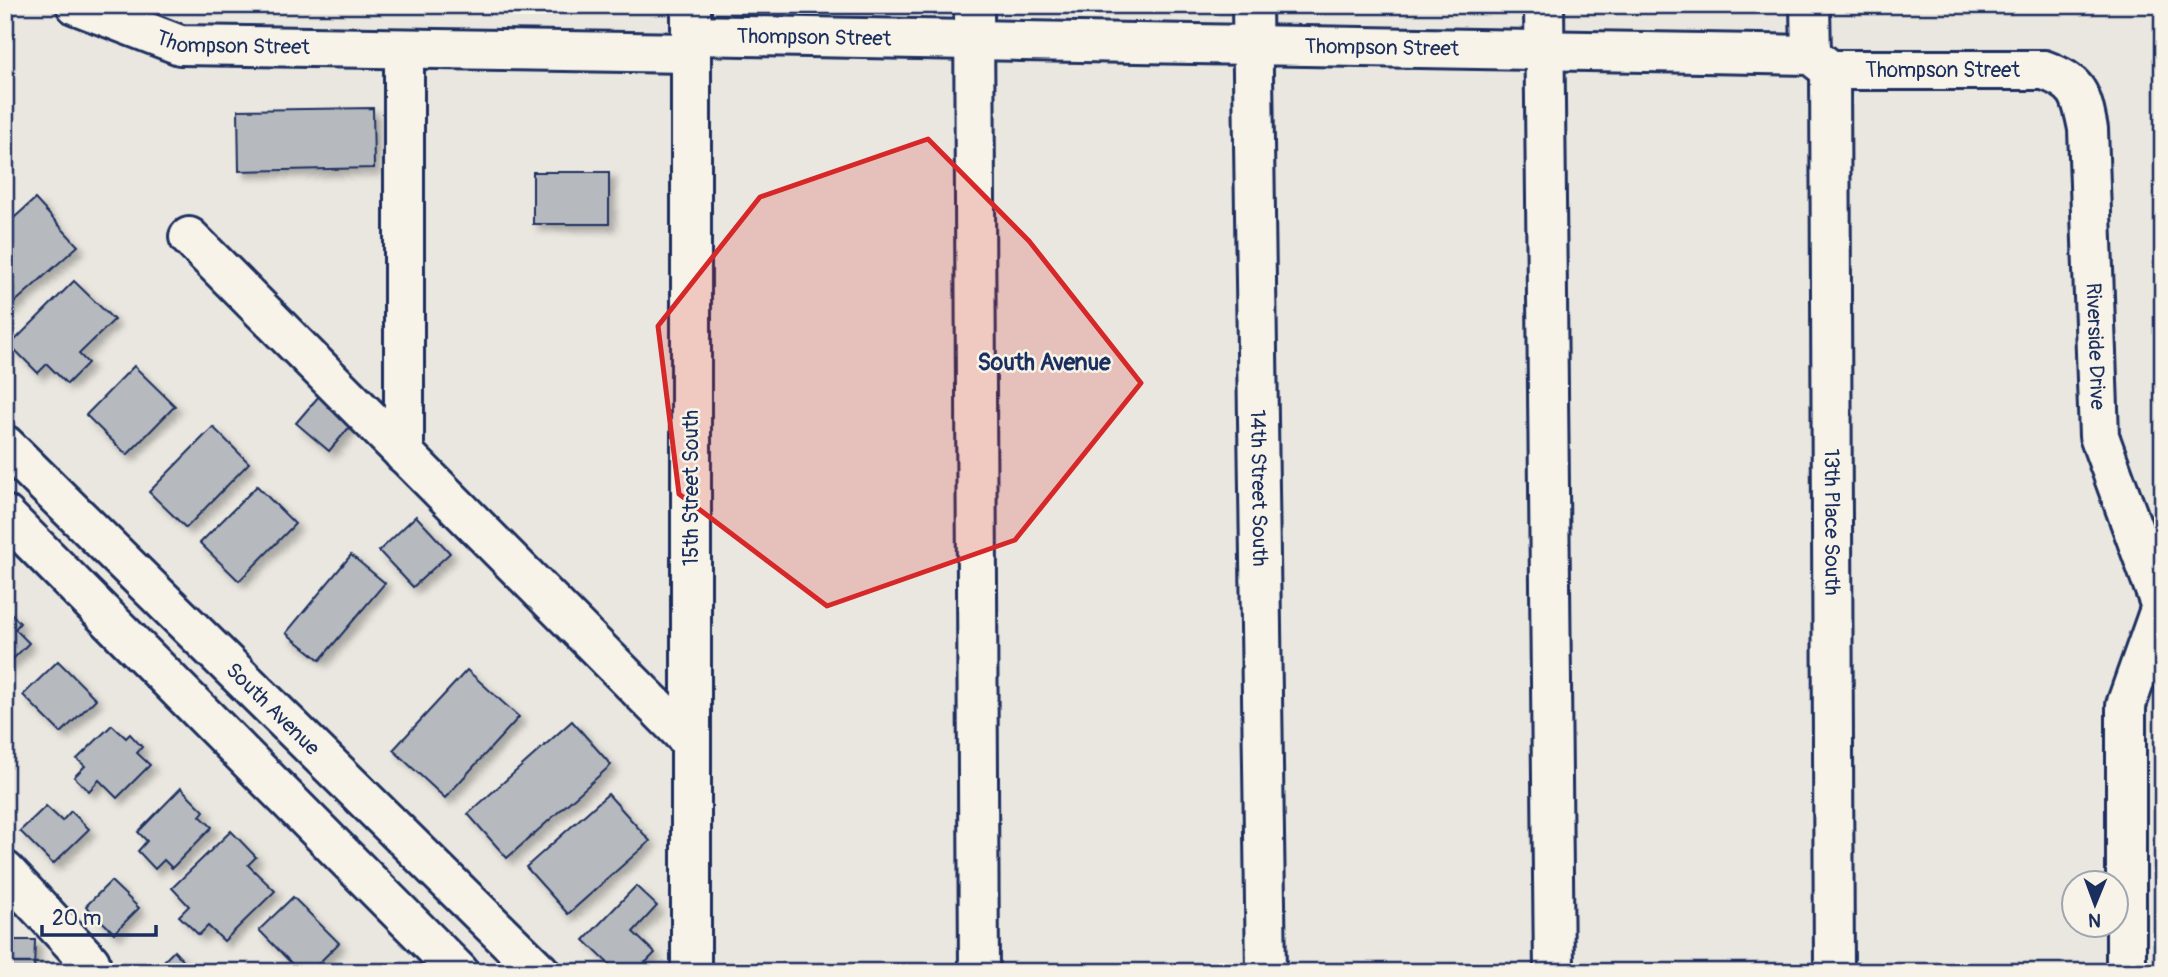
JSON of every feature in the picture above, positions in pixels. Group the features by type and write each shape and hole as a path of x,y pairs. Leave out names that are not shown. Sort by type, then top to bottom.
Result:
{"main road":[{"name":"Thompson Street","path":"76,5 180,44 404,49 691,31 974,23 1252,46 1544,51 2045,70 2064,77"},
{"name":"14th Street South","path":"1252,5 1266,972"},
{"path":"1544,5 1554,972"},
{"name":"13th Place South","path":"1810,5 1820,62 1834,972"},
{"path":"974,23 979,972"},
{"name":"15th Street South","path":"691,31 691,972"},
{"path":"404,49 404,454"},
{"name":"Riverside Drive","path":"2064,77 2081,94 2088,129 2099,436 2110,474 2138,537 2162,611"},
{"path":"189,237 691,742"},
{"name":"South Avenue","path":"5,445 540,972"},
{"path":"5,515 459,972"},
{"path":"2126,972 2126,705 2162,611"},
{"path":"5,871 90,962 91,972"}],"highlighted area":[{"path":"928,139 1029,241 1141,383 1015,540 827,606 679,494 658,326 760,197"}],"building":[{"path":"373,108 374,168 239,171 238,110"},
{"path":"533,172 609,172 609,224 533,224"},
{"path":"35,199 78,246 5,311 5,226"},
{"path":"74,281 114,320 79,354 88,363 67,384 47,364 38,373 10,345"},
{"path":"134,366 175,406 127,455 86,415"},
{"path":"325,389 358,417 329,451 296,423"},
{"path":"213,427 249,463 186,528 149,492"},
{"path":"257,486 295,524 239,581 200,543"},
{"path":"416,516 450,553 413,587 379,551"},
{"path":"351,555 385,583 320,660 286,633"},
{"path":"8,610 20,623 15,629 29,643 5,667"},
{"path":"58,661 96,699 61,733 23,695"},
{"path":"467,670 519,717 445,798 393,750"},
{"path":"572,721 611,765 507,858 468,814"},
{"path":"112,725 126,738 130,734 142,747 137,753 150,765 117,798 99,780 89,791 74,777 85,766 77,759"},
{"path":"181,788 204,811 200,816 212,827 172,868 164,860 155,869 138,851 147,841 138,832"},
{"path":"608,794 650,841 568,914 526,867"},
{"path":"46,806 62,821 71,811 89,829 53,864 20,831"},
{"path":"231,831 256,857 248,865 275,891 224,941 208,926 199,935 179,916 189,906 172,888"},
{"path":"111,881 139,908 114,933 86,906"},
{"path":"636,886 657,906 633,932 655,953 636,972 617,972 584,940"},
{"path":"293,897 339,943 310,972 300,972 259,930"},
{"path":"5,940 35,940 34,972 5,972"},
{"path":"174,951 194,972 153,972"}],"district":[{"name":"South Avenue","path":"1044,362"}]}
